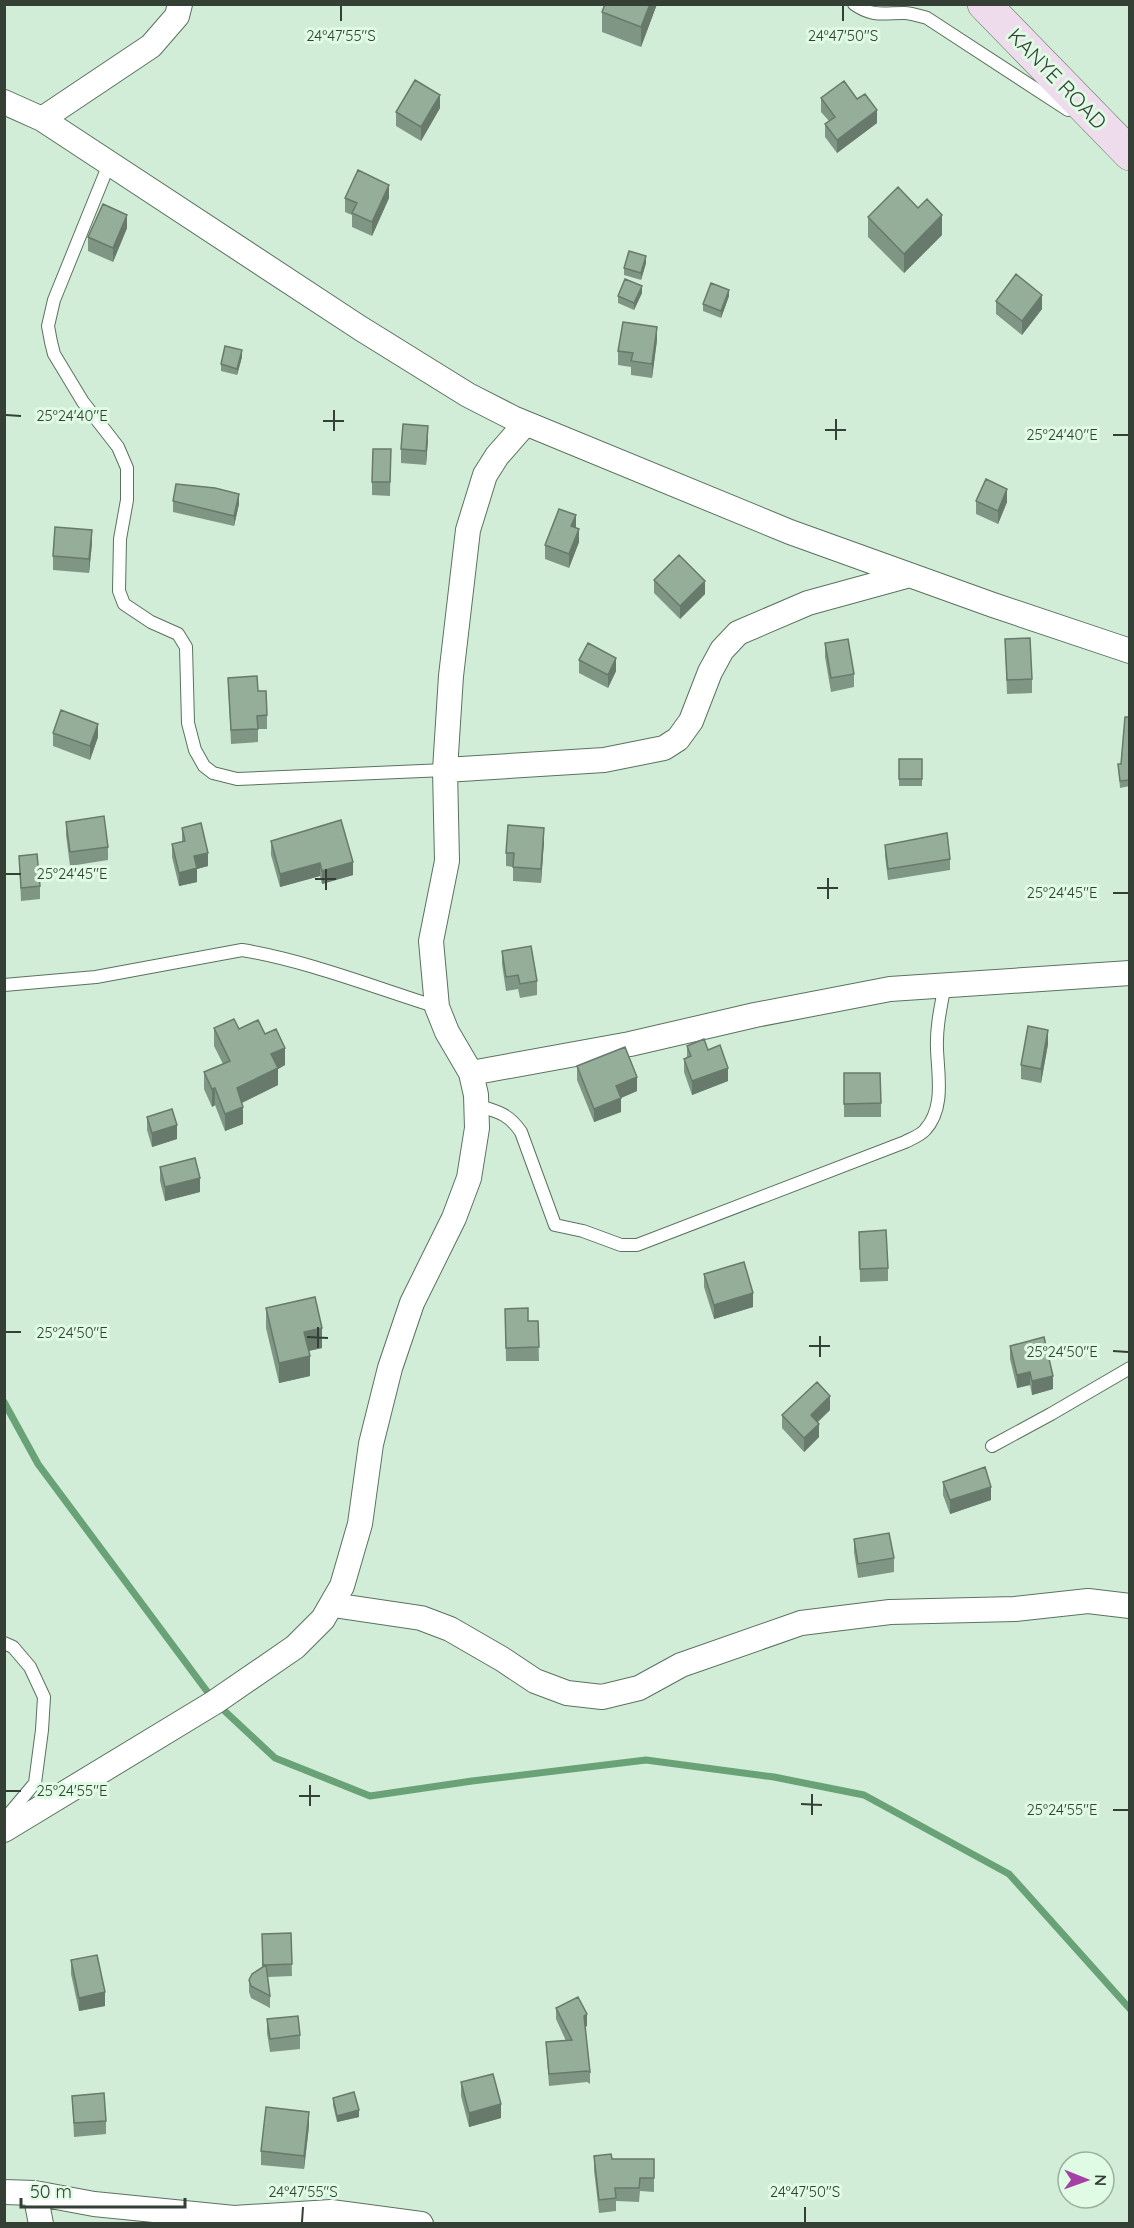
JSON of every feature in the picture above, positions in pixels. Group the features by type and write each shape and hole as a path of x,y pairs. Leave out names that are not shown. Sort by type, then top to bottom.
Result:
{"main road":[{"name":"KANYE ROAD","path":"984,4 1123,148"}],"street":[{"path":"42,119 151,46 177,16 180,4"},
{"path":"4,102 42,119 360,328 468,395 525,424 790,532 1130,651"},
{"path":"4,1830 215,1702 295,1647 323,1618 333,1605 342,1586 360,1524 371,1444 390,1368 412,1303 454,1218 469,1178 477,1128 471,1073 447,1032 437,1007 431,941 447,861 445,770 451,676 468,530 485,475 497,456 525,424"},
{"path":"445,770 604,760 664,748 678,739 691,721 710,672 723,650 738,633 808,603 910,575"},
{"path":"471,1073 630,1044 755,1015 867,994 945,984 1130,973"},
{"path":"333,1605 421,1618 450,1629 535,1681 567,1693 602,1697 639,1688 681,1665 801,1623 890,1612 1015,1610 1088,1601 1130,1606"},
{"path":"4,2192 35,2193 94,2204 234,2218 331,2212 420,2223"},
{"path":"35,2193 41,2223"}],"lane":[{"path":"854,4 865,12 887,15 905,13 927,18 1123,148"},
{"path":"109,164 54,300 48,326 54,354 83,402 118,447 124,459 127,468 127,500 120,539 119,591 124,604 151,622 178,634 186,647 188,723 195,750 204,766 213,773 237,779 445,770"},
{"path":"4,985 96,976 242,950 298,963 437,1007"},
{"path":"476,1105 503,1113 513,1120 521,1132 555,1225 583,1231 621,1245 637,1245 905,1142 924,1132 935,1113 941,1081 938,1021 945,984"},
{"path":"992,1446 1130,1368"},
{"path":"4,1643 13,1647 30,1667 44,1697 35,1783 4,1820"}],"building":[{"path":"605,4 650,4 641,27 602,12"},
{"path":"415,80 440,95 421,127 396,112"},
{"path":"844,81 857,99 865,94 877,110 837,140 825,124 835,117 821,98"},
{"path":"358,170 389,185 372,222 352,213 357,203 345,198"},
{"path":"898,187 918,208 927,199 942,215 904,254 868,217"},
{"path":"103,204 127,215 113,248 88,237"},
{"path":"629,251 646,256 641,273 624,268"},
{"path":"1016,274 1042,295 1022,321 996,301"},
{"path":"625,279 642,286 634,303 618,296"},
{"path":"711,283 729,290 721,311 703,304"},
{"path":"623,322 657,327 652,364 631,361 633,353 618,351"},
{"path":"225,346 242,350 237,369 221,364"},
{"path":"403,424 428,426 426,451 401,449"},
{"path":"373,449 391,449 390,482 372,482"},
{"path":"986,479 1007,489 998,511 976,501"},
{"path":"176,484 215,488 239,494 234,516 173,501"},
{"path":"559,509 576,515 571,526 579,529 569,554 545,545"},
{"path":"55,527 92,530 89,559 53,556"},
{"path":"679,555 705,581 680,606 654,580"},
{"path":"1030,638 1032,679 1007,680 1005,639"},
{"path":"848,639 854,674 831,678 825,643"},
{"path":"588,643 616,658 608,675 579,660"},
{"path":"257,676 258,691 266,691 267,715 257,716 258,729 231,730 228,678"},
{"path":"61,710 98,724 90,746 53,733"},
{"path":"1125,717 1130,717 1130,780 1120,781 1118,764 1121,764"},
{"path":"899,759 922,759 922,779 899,779"},
{"path":"104,816 108,847 70,852 66,822"},
{"path":"341,820 353,862 322,871 320,863 280,874 271,841"},
{"path":"201,823 208,853 194,856 197,868 179,873 172,844 185,841 182,828"},
{"path":"508,825 544,828 541,869 513,867 514,853 506,853"},
{"path":"947,833 950,859 888,869 885,845"},
{"path":"37,854 40,886 21,888 19,856"},
{"path":"531,946 537,981 520,984 518,975 506,977 502,951"},
{"path":"234,1019 239,1029 258,1020 265,1034 276,1029 285,1048 271,1054 278,1068 237,1088 243,1107 225,1114 215,1088 212,1089 204,1072 230,1061 214,1028"},
{"path":"1028,1026 1048,1030 1041,1069 1021,1065"},
{"path":"704,1039 708,1050 720,1045 728,1068 692,1081 684,1059 691,1056 687,1046"},
{"path":"625,1047 637,1077 616,1086 621,1098 594,1109 577,1066"},
{"path":"844,1073 880,1073 881,1103 844,1104"},
{"path":"172,1109 177,1125 152,1133 147,1117"},
{"path":"195,1158 200,1178 165,1187 160,1167"},
{"path":"886,1230 888,1268 860,1269 859,1232"},
{"path":"744,1262 753,1293 714,1305 704,1274"},
{"path":"315,1297 322,1328 304,1332 310,1356 279,1363 266,1308"},
{"path":"528,1308 528,1321 538,1321 539,1347 506,1348 505,1309"},
{"path":"1044,1337 1053,1376 1032,1381 1030,1372 1017,1375 1010,1346"},
{"path":"817,1382 830,1396 811,1415 819,1424 804,1438 782,1415"},
{"path":"985,1467 991,1487 950,1500 943,1482"},
{"path":"889,1533 894,1558 858,1564 854,1539"},
{"path":"291,1933 292,1964 263,1965 262,1934"},
{"path":"97,1955 105,1992 79,1998 71,1960"},
{"path":"266,1965 270,1996 251,1986 249,1980 252,1974"},
{"path":"578,1997 587,2014 584,2016 590,2072 549,2074 546,2042 572,2040 556,2008"},
{"path":"298,2016 300,2035 270,2039 267,2019"},
{"path":"493,2074 501,2104 469,2113 461,2082"},
{"path":"354,2092 359,2110 337,2116 333,2098"},
{"path":"104,2093 106,2121 74,2123 72,2096"},
{"path":"266,2107 309,2112 304,2156 261,2151"},
{"path":"611,2154 612,2159 654,2159 654,2178 640,2178 639,2188 615,2188 616,2198 599,2200 594,2156"}],"waterway":[{"path":"4,1402 38,1464 215,1702 275,1758 370,1796 646,1760 774,1777 864,1795 1009,1874 1130,2009"}]}
